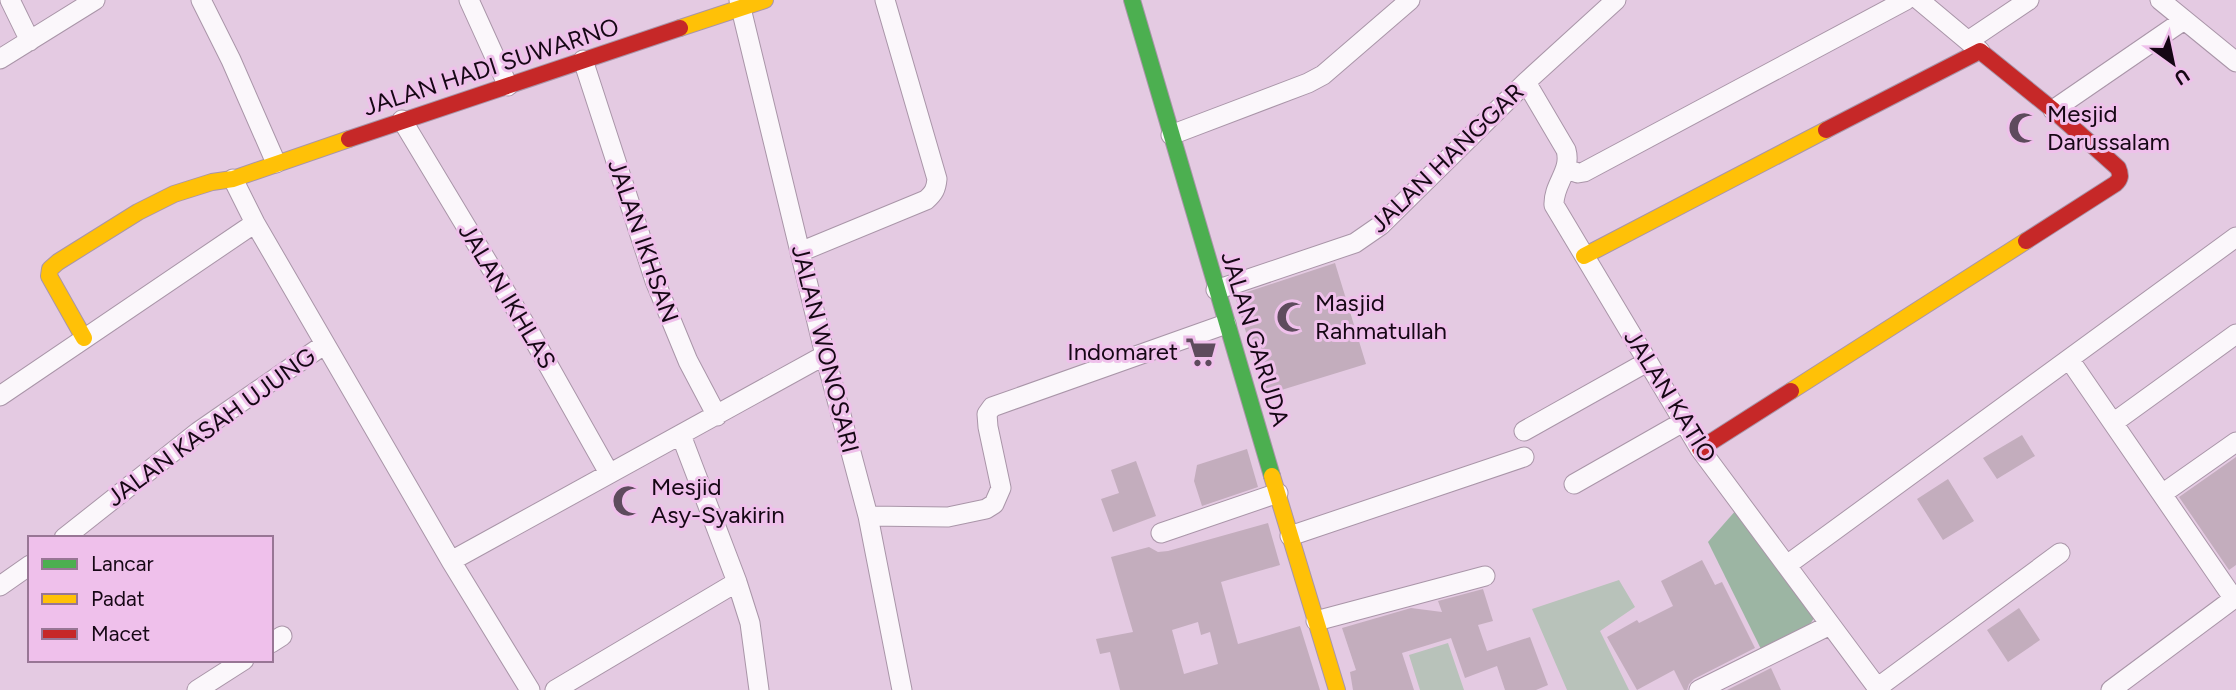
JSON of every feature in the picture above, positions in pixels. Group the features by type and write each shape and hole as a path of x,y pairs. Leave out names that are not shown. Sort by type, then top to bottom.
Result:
{"street":[{"path":"10,0 30,41"},
{"path":"0,59 95,0"},
{"path":"201,0 276,163"},
{"path":"469,0 508,86"},
{"name":"JALAN HADI SUWARNO","path":"84,338 49,276 52,266 111,227 177,191 208,181 233,179 740,4 765,0"},
{"path":"800,252 926,200 934,193 937,179 885,0"},
{"name":"JALAN GARUDA","path":"1132,0 1226,324 1337,690"},
{"path":"1171,135 1323,75 1410,0"},
{"name":"JALAN HANGGAR","path":"1216,290 1355,243 1381,225 1526,82 1616,0"},
{"path":"1526,82 1566,150 1566,169 1584,172 1906,0"},
{"path":"1700,449 2119,180 2121,174 2118,168 2053,110 1919,0"},
{"path":"1584,256 1974,46 2029,0"},
{"path":"2160,0 2236,62"},
{"name":"JALAN WONOSARI","path":"740,4 825,355 868,516 902,690"},
{"path":"2053,110 2184,20"},
{"name":"JALAN IKHSAN","path":"583,60 659,293 688,360 717,416"},
{"name":"JALAN IKHLAS","path":"402,120 609,473"},
{"name":"JALAN KATIO","path":"1566,169 1556,187 1554,205 1647,362 1700,449 1878,689"},
{"path":"233,179 451,561 530,690"},
{"path":"0,397 256,223"},
{"path":"1787,565 2236,237"},
{"path":"868,516 948,517 986,509 993,504 1001,488 988,427 987,414 992,407 1226,324"},
{"path":"2113,423 2236,334"},
{"name":"JALAN KASAH UJUNG","path":"67,536 198,432 326,344"},
{"path":"451,561 825,355"},
{"path":"2069,359 2235,598 2111,690"},
{"path":"1524,431 1647,362"},
{"path":"1574,484 1683,422"},
{"path":"681,435 750,623 760,690"},
{"path":"2162,494 2236,442"},
{"path":"1290,536 1524,457"},
{"path":"1161,533 1278,493"},
{"path":"1878,689 2060,553"},
{"path":"0,586 28,566"},
{"path":"1316,621 1485,576"},
{"path":"555,690 737,582"},
{"path":"1699,690 1830,625"},
{"path":"197,690 241,662"}],"shaded area":[{"path":"1619,580 1635,607 1600,631 1629,690 1567,690 1532,609"},
{"path":"1448,643 1464,690 1420,690 1409,655"}],"green space":[{"path":"1737,509 1815,617 1810,624 1761,649 1708,542"}],"building":[{"name":"Masjid Rahmatullah","path":"1335,263 1366,364 1265,395 1235,296"},
{"path":"2022,435 2035,456 1997,479 1983,458"},
{"path":"1247,449 1258,487 1202,506 1194,481 1197,465"},
{"path":"2236,457 2236,565 2229,570 2179,497"},
{"path":"1136,461 1156,516 1113,532 1101,499 1119,493 1111,470"},
{"path":"1948,479 1974,521 1943,540 1917,499"},
{"path":"1268,523 1280,565 1221,582 1238,644 1300,626 1320,690 1120,690 1110,652 1100,654 1096,639 1133,632 1111,557 1149,547 1158,552","holes":["1198,622 1201,635 1210,632 1218,664 1184,674 1172,630"]},
{"path":"1702,560 1715,585 1722,582 1755,648 1694,679 1687,690 1684,690 1674,670 1637,690 1607,637 1637,620 1639,623 1673,606 1661,581"},
{"path":"1483,589 1493,621 1478,625 1487,651 1530,637 1548,685 1536,690 1505,690 1497,666 1465,678 1451,638 1402,653 1414,690 1353,690 1350,672 1356,670 1342,628 1411,608 1442,612 1438,601"},
{"path":"2019,608 2040,640 2008,662 1987,630"},
{"path":"1771,668 1781,690 1727,690"}],"traffic: fast":[{"path":"1132,0 1272,476"}],"traffic: slow":[{"path":"680,28 765,0"},
{"path":"1584,256 1826,130"},
{"path":"84,338 49,276 50,269 58,262 138,212 174,194 212,182 233,179 349,139"},
{"path":"1791,391 2026,241"},
{"path":"1272,476 1337,690"}],"traffic: jam":[{"path":"349,139 680,28"},
{"path":"1826,130 1980,51 2053,110 2118,168 2120,173 2115,184 2026,241"},
{"path":"1700,449 1791,391"}],"place":[{"name":"Mesjid Darussalam","path":"2024,128"},
{"name":"Masjid Rahmatullah","path":"1292,317"},
{"name":"Indomaret","path":"1201,352"},
{"name":"Mesjid Asy-Syakirin","path":"628,501"}]}
